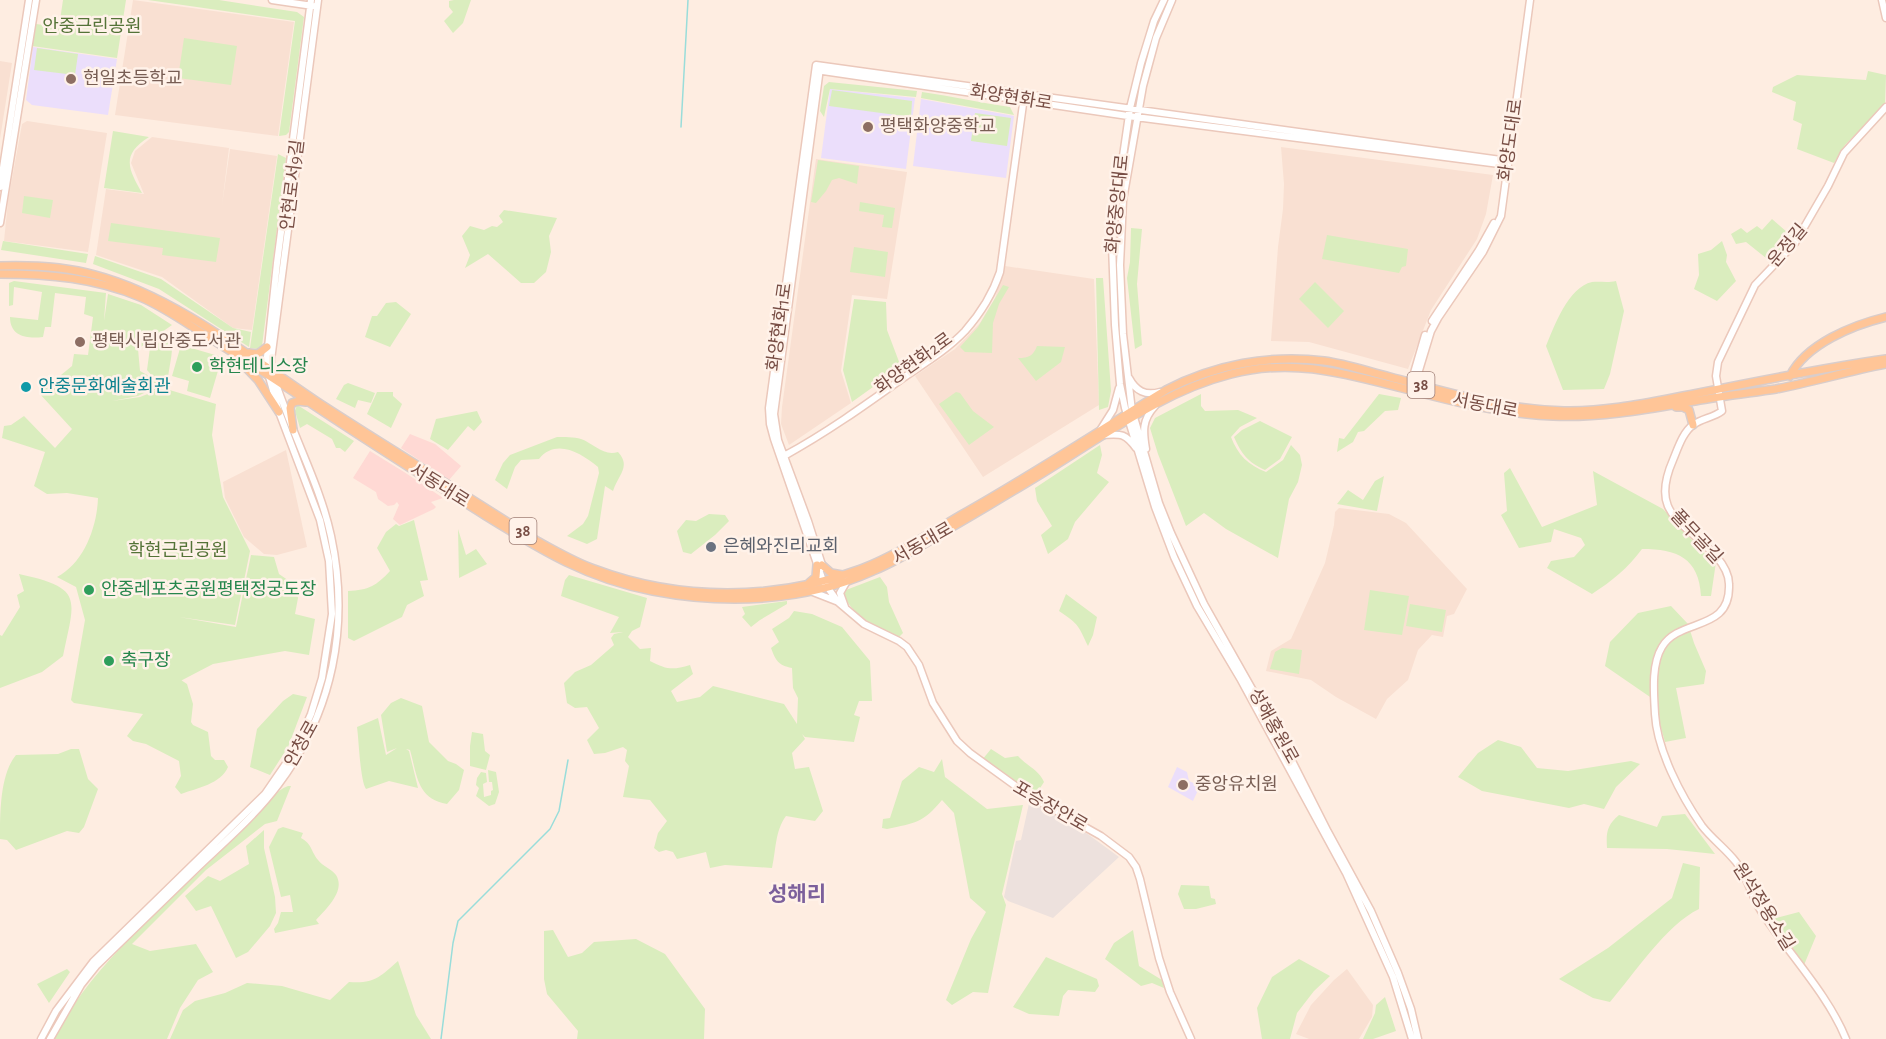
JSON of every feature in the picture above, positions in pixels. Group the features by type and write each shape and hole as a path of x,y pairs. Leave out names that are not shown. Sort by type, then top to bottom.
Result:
{"main road":[{"name":"서동대로","path":"0,266 42,266 69,269 129,286 159,299 244,352 309,403 507,530 585,572 632,587 695,597 734,600 786,596 808,588"},
{"name":"서동대로","path":"0,274 64,277 116,288 158,305 322,404 537,541 573,561 595,570 652,585 700,592 760,592 808,588 846,578 907,548 1130,415 1166,390 1219,368 1289,359 1332,363 1412,387 1507,411 1550,416 1596,416 1670,405 1790,376 1886,358"},
{"path":"1790,376 1800,361 1815,348 1863,322 1886,317"},
{"path":"244,352 258,354 267,347"},
{"path":"228,349 258,380 279,412"},
{"name":"서동대로","path":"1130,415 1198,385 1236,372 1284,366 1330,370 1523,408 1563,411 1779,388 1886,364"},
{"path":"293,430 290,408 292,403 298,401 309,403"},
{"path":"1670,405 1683,407 1689,411 1693,425"},
{"path":"808,588 816,578 820,565 831,573 846,578"}],"street":[{"path":"0,223 29,0"},
{"path":"0,187 36,0"},
{"path":"270,372 267,347 314,3 272,0"},
{"name":"화양중앙대로","path":"1130,415 1120,384 1112,245 1128,116 1144,52 1164,0"},
{"name":"화양중앙대로","path":"1130,415 1122,333 1121,222 1138,109 1156,38 1172,0"},
{"name":"화양도대로","path":"1412,387 1431,332 1497,215 1528,0"},
{"path":"1882,0 1886,18"},
{"name":"안현로서9길","path":"270,372 314,3"},
{"name":"화양현화로","path":"818,68 1022,97 1128,116 1207,123"},
{"name":"화양현화1로","path":"818,68 769,408 770,423 827,584"},
{"path":"1022,97 1138,109 1207,123 1506,162"},
{"name":"화양현화2로","path":"782,455 848,418 943,351 967,328 983,306 1000,272 1022,97"},
{"name":"운정길","path":"1720,393 1716,376 1718,362 1755,285 1795,243 1844,153 1886,107"},
{"name":"안청로","path":"41,1039 56,1011 93,962 264,794 287,762 311,714 322,678 331,631 332,596 329,561 313,497 279,412 270,372"},
{"name":"안청로","path":"50,1039 76,993 97,965 271,794 305,743 322,706 335,652 339,589 335,557 322,502 270,372"},
{"path":"1128,376 1135,388 1142,393 1166,390"},
{"path":"1120,384 1113,410 1102,432 1125,436 1138,451"},
{"path":"1693,425 1720,413 1722,406 1720,393"},
{"path":"1150,473 1143,424 1147,415 1160,402"},
{"name":"성해홍원로","path":"1130,415 1155,507 1174,557 1197,606 1241,680 1346,873 1393,977 1412,1039"},
{"name":"성해홍원로","path":"1130,415 1171,533 1204,604 1286,749 1371,911 1398,973 1418,1039"},
{"name":"풀무골길","path":"1693,425 1682,441 1671,465 1664,489 1665,499 1675,519 1706,545 1721,562 1729,584 1728,596"},
{"path":"842,606 840,593 846,578"},
{"path":"827,584 842,606"},
{"path":"808,588 842,606"},
{"name":"원석정용소길","path":"1728,596 1720,613 1708,622 1680,630 1661,647 1655,676 1655,716 1660,746 1702,826 1737,863 1761,911 1835,1017 1846,1039"},
{"name":"포승장안로","path":"842,606 864,624 899,640 911,652 919,665 933,703 957,741 970,753 1008,782 1101,836 1129,857 1140,879 1159,958 1168,985 1191,1039"}],"shaded area":[{"path":"133,0 294,22 278,136 115,115"},
{"name":"현일초등학교","path":"33,47 117,59 108,115 32,105 26,100"},
{"path":"0,61 12,63 0,139"},
{"name":"평택화양중학교","path":"830,89 915,98 906,169 821,158"},
{"path":"921,99 1014,116 1006,178 913,166"},
{"path":"27,121 107,133 88,252 4,241 8,201 22,124"},
{"path":"152,137 229,148 222,205 230,149 277,156 252,330 233,328 162,277 96,255 106,189 144,194 131,163 135,151"},
{"path":"1281,147 1493,175 1486,214 1477,239 1431,310 1408,369 1309,342 1271,341 1283,209 1284,184"},
{"path":"816,159 907,172 887,299 852,295 841,371 851,403 789,445 781,424 782,407"},
{"path":"1005,266 1094,279 1099,405 983,477 915,376 955,349 980,323 995,298"},
{"path":"410,434 435,444 461,466 449,480 401,448"},
{"path":"286,450 307,547 277,555 264,554 244,537 225,498 223,482"},
{"path":"370,451 443,498 431,502 436,507 434,509 400,525 393,519 399,505 397,502 388,506 378,499 376,492 353,478"},
{"path":"1339,508 1389,514 1406,523 1467,589 1454,614 1447,616 1443,637 1432,635 1418,650 1408,680 1387,699 1376,719 1311,680 1266,671 1271,651 1291,639 1325,563 1335,512"},
{"name":"중앙유치원","path":"1177,767 1187,772 1189,781 1200,786 1193,801 1168,787"},
{"path":"1030,799 1089,835 1119,857 1053,918 1008,901 1004,897 1016,841 1021,840"},
{"path":"1347,969 1373,1005 1372,1017 1359,1039 1309,1039 1296,1034 1311,1005"}],"green space":[{"name":"안중근린공원","path":"63,0 126,0 117,58 32,46 36,24 59,27"},
{"path":"148,0 219,0 297,12 304,17 289,132 279,136 295,21"},
{"path":"471,0 463,23 453,33 444,21 453,12 449,7 449,1"},
{"path":"184,38 237,46 231,85 178,78"},
{"path":"37,48 78,54 75,75 34,70"},
{"path":"1868,71 1886,75 1885,104 1845,145 1834,163 1797,149 1802,124 1793,120 1796,102 1772,92 1773,87 1797,75 1866,80"},
{"path":"829,82 917,91 916,97 830,89 824,117 820,111 824,86"},
{"path":"832,90 912,101 911,117 829,106"},
{"path":"922,92 1010,107 1014,115 921,98"},
{"path":"975,113 1011,118 1007,146 971,141"},
{"path":"113,131 149,137 134,150 130,162 133,176 142,193 104,188"},
{"path":"278,154 286,158 262,346 258,349 250,348"},
{"path":"818,160 859,166 857,184 839,178 832,180 816,203 811,202"},
{"path":"24,196 53,200 50,218 22,213"},
{"path":"860,202 895,208 892,228 882,227 884,215 859,211"},
{"path":"504,210 557,218 549,236 551,252 546,272 534,283 521,283 488,254 465,268 470,255 462,236 470,226 484,230 492,226 497,227 503,222 499,216"},
{"path":"1772,219 1795,239 1776,266 1746,242 1736,244 1731,234 1741,228 1747,233 1757,226 1762,230"},
{"path":"111,223 220,238 216,262 162,255 163,248 108,241"},
{"path":"1131,228 1142,229 1137,284 1142,345 1135,349 1127,278"},
{"path":"1327,235 1408,249 1406,266 1402,267 1399,273 1322,259"},
{"path":"3,241 88,254 86,263 1,250"},
{"path":"1722,241 1727,255 1726,262 1736,281 1717,301 1694,289 1699,275 1698,254 1711,250"},
{"path":"854,247 888,252 885,277 850,272"},
{"path":"95,256 161,279 233,328 251,332 249,347 159,289 93,264"},
{"path":"1096,278 1103,278 1111,391 1108,407 1099,410"},
{"name":"학현근린공원","path":"14,281 106,293 104,321 108,294 141,305 172,325 138,349 140,371 151,377 150,390 138,396 112,401 140,397 163,388 216,404 212,435 223,497 250,551 235,625 179,617 236,627 251,555 274,557 279,574 295,585 298,598 295,614 315,619 309,655 285,651 213,664 182,680 187,684 193,704 191,722 208,732 211,756 215,760 224,760 228,767 220,778 181,794 175,787 181,776 179,761 146,744 133,741 127,736 143,714 74,703 71,700 85,620 76,587 57,577 75,563 82,553 92,532 98,498 67,493 47,494 34,486 45,452 2,438 4,426 11,425 24,416 55,448 72,429 39,393 72,366 74,354 88,355 93,317 84,314 86,297 55,293 51,327 45,327 43,337 20,335 13,328 10,317 38,320 42,292 14,287 13,305 9,306 9,283"},
{"path":"1616,281 1624,311 1610,374 1604,389 1563,390 1546,346 1558,319 1569,299 1583,285 1592,282"},
{"path":"1315,282 1344,311 1328,328 1299,299"},
{"path":"1003,285 1009,287 999,304 993,323 992,353 965,352 960,347 978,327"},
{"path":"854,299 886,302 887,330 901,367 852,402 843,370"},
{"path":"396,302 411,314 390,347 365,337 372,316 377,316 386,303"},
{"path":"169,337 172,353 168,388 152,391 153,379 147,370 150,348"},
{"name":"학현테니스장","path":"181,345 222,357 210,398 187,391 189,381 172,376"},
{"path":"1037,346 1065,347 1061,362 1036,381 1018,358 1030,356"},
{"path":"348,383 375,393 371,403 358,400 355,408 336,399 344,385"},
{"path":"377,392 393,392 393,396 402,404 391,428 367,414"},
{"path":"956,392 960,393 973,411 994,427 969,445 939,404"},
{"path":"1201,394 1201,406 1205,411 1238,410 1257,418 1240,427 1231,437 1240,454 1254,466 1266,472 1283,460 1291,445 1300,455 1302,465 1298,482 1289,499 1278,558 1226,529 1204,513 1186,526 1150,428 1155,418"},
{"path":"1379,394 1401,398 1398,410 1385,411 1364,431 1358,432 1353,442 1337,452 1339,438 1344,439"},
{"path":"297,405 354,441 345,452 336,448 332,439 307,424 300,428 295,411"},
{"path":"477,411 482,422 474,431 468,426 448,450 430,439 436,419"},
{"path":"1260,421 1292,437 1280,459 1265,470 1246,457 1234,437"},
{"path":"557,437 581,439 608,453 618,452 624,462 623,470 613,491 605,486 597,539 587,544 567,536 583,524 588,516 599,473 598,467 591,462 569,450 553,449 539,459 521,460 515,467 507,489 495,480 503,463 510,455"},
{"path":"1100,445 1102,455 1097,473 1109,482 1075,522 1068,539 1048,554 1041,535 1052,526 1037,501 1035,488"},
{"path":"1510,468 1542,527 1597,505 1593,471 1663,509 1710,559 1716,562 1711,596 1701,596 1696,573 1684,558 1655,549 1642,549 1619,574 1592,594 1547,568 1551,561 1574,557 1585,545 1581,538 1554,529 1551,542 1519,548 1501,515 1507,511 1504,473"},
{"path":"1384,476 1377,511 1337,504 1348,490 1363,500 1375,481"},
{"path":"709,514 725,515 729,521 691,554 683,552 677,531 686,520 696,521"},
{"path":"414,520 428,580 420,581 424,596 407,605 402,617 354,641 348,638 348,591 372,586 390,571 377,548 386,532 396,524 399,526"},
{"path":"458,529 466,555 476,549 487,564 459,578"},
{"path":"19,574 40,579 65,591 70,599 70,621 63,656 42,672 0,688 0,635 2,636 20,607 17,595 24,591"},
{"path":"569,575 647,598 640,627 632,631 628,637 640,649 651,648 650,661 656,664 666,668 690,665 693,674 671,691 677,702 700,697 713,686 784,704 797,724 798,698 793,688 792,668 778,662 771,648 779,642 772,629 789,618 794,611 812,614 842,627 870,661 872,701 859,701 854,715 860,717 854,742 805,737 802,734 805,739 792,753 795,769 809,767 823,811 815,821 786,816 778,834 772,868 725,865 710,868 706,852 677,859 673,852 666,850 659,852 654,848 658,833 667,821 650,800 623,797 629,766 625,761 627,750 623,747 594,754 587,740 599,728 587,707 575,708 567,703 564,683 575,672 591,665 614,645 611,638 614,634 623,632 610,633 619,617 561,596 565,580"},
{"path":"880,577 887,587 889,602 903,633 899,637 864,619 845,597 846,590"},
{"path":"1370,590 1409,596 1402,635 1364,630"},
{"path":"1066,594 1097,617 1088,646 1078,626 1059,611"},
{"path":"787,601 787,604 751,627 742,617 745,614 742,607"},
{"path":"1410,604 1446,610 1442,632 1406,626"},
{"path":"1671,606 1688,624 1706,671 1704,684 1676,688 1686,738 1665,742 1653,699 1605,666 1610,642 1638,613"},
{"path":"1282,648 1302,650 1299,674 1270,669 1275,652"},
{"path":"293,694 307,697 288,747 270,775 250,767 257,729 283,701"},
{"path":"401,698 422,706 429,742 448,761 464,770 459,790 447,804 437,801 424,791 417,777 410,750 406,749 409,751 418,788 389,781 366,789 361,769 357,727 378,718 386,755 397,748 387,752 381,715 391,703"},
{"path":"472,732 483,734 485,751 490,755 486,770 470,766"},
{"path":"1498,740 1521,747 1537,768 1568,771 1631,761 1640,764 1616,787 1604,809 1584,804 1569,808 1482,791 1458,777 1478,753"},
{"path":"71,749 79,749 88,779 98,789 84,827 79,833 67,831 16,850 7,840 0,839 2,794 11,763 16,755 58,754"},
{"path":"991,749 1005,758 1018,756 1039,774 1044,782 1035,796 982,760"},
{"path":"942,759 945,777 987,809 1023,805 1002,894 1006,905 988,993 973,992 952,1005 946,1000 971,939 986,912 970,898 954,813 942,800 918,821 887,829 882,828 883,819 890,818 902,781 919,767 934,772"},
{"path":"488,770 496,772 499,792 495,804 489,806 476,796 479,788 476,785 477,778 481,772 486,773 487,782 483,784 484,797 491,795 493,790 492,782 489,782"},
{"path":"291,786 277,821 265,824 206,870 132,944 150,951 196,944 213,972 198,980 180,1008 167,1039 53,1039 89,984 132,936 249,824 276,793"},
{"path":"1685,814 1715,854 1667,849 1607,848 1608,829 1619,815 1657,827 1662,816"},
{"path":"283,827 303,833 301,838 310,845 318,860 336,875 338,887 334,899 316,920 319,924 275,933 274,929 281,912 293,912 290,895 281,897 269,847 278,829"},
{"path":"264,830 264,848 275,897 276,913 270,926 248,952 236,958 211,906 196,911 185,896 208,876 220,881 249,864 246,846"},
{"path":"1683,863 1700,867 1699,909 1687,916 1663,938 1610,1002 1593,998 1559,979 1608,948 1672,898"},
{"path":"1181,885 1209,886 1211,898 1215,899 1216,904 1196,909 1184,909 1178,894"},
{"path":"1799,912 1816,936 1804,965 1772,919"},
{"path":"553,930 568,957 582,953 594,942 636,939 665,954 705,1009 704,1039 577,1039 578,1031 547,994 544,979 544,931"},
{"path":"1133,930 1139,966 1162,980 1164,988 1152,983 1141,986 1105,959 1114,943"},
{"path":"1046,957 1097,979 1099,986 1095,992 1068,990 1063,996 1059,1016 1029,1014 1013,1007"},
{"path":"1299,959 1330,976 1314,991 1297,1013 1290,1039 1262,1039 1257,1008 1272,977"},
{"path":"398,961 416,1015 431,1039 170,1039 183,1010 195,1001 225,993 247,983 282,986 330,1000 349,982 365,982 376,978"},
{"path":"67,969 70,972 49,1003 37,984"},
{"path":"1385,997 1396,1031 1373,1039 1363,1039 1375,1013 1376,1005"}],"waterway":[{"path":"681,127 688,0"},
{"path":"441,1039 453,943 458,921 550,829 559,811 568,760"}],"place":[{"name":"현일초등학교","path":"71,79"},
{"name":"평택화양중학교","path":"868,127"},
{"name":"평택시립안중도서관","path":"80,342"},
{"name":"학현테니스장","path":"197,367"},
{"name":"안중문화예술회관","path":"26,387"},
{"name":"은혜와진리교회","path":"711,547"},
{"name":"안중레포츠공원평택정궁도장","path":"89,590"},
{"name":"축구장","path":"109,661"},
{"name":"중앙유치원","path":"1183,785"}],"district":[{"name":"성해리","path":"797,894"}]}
